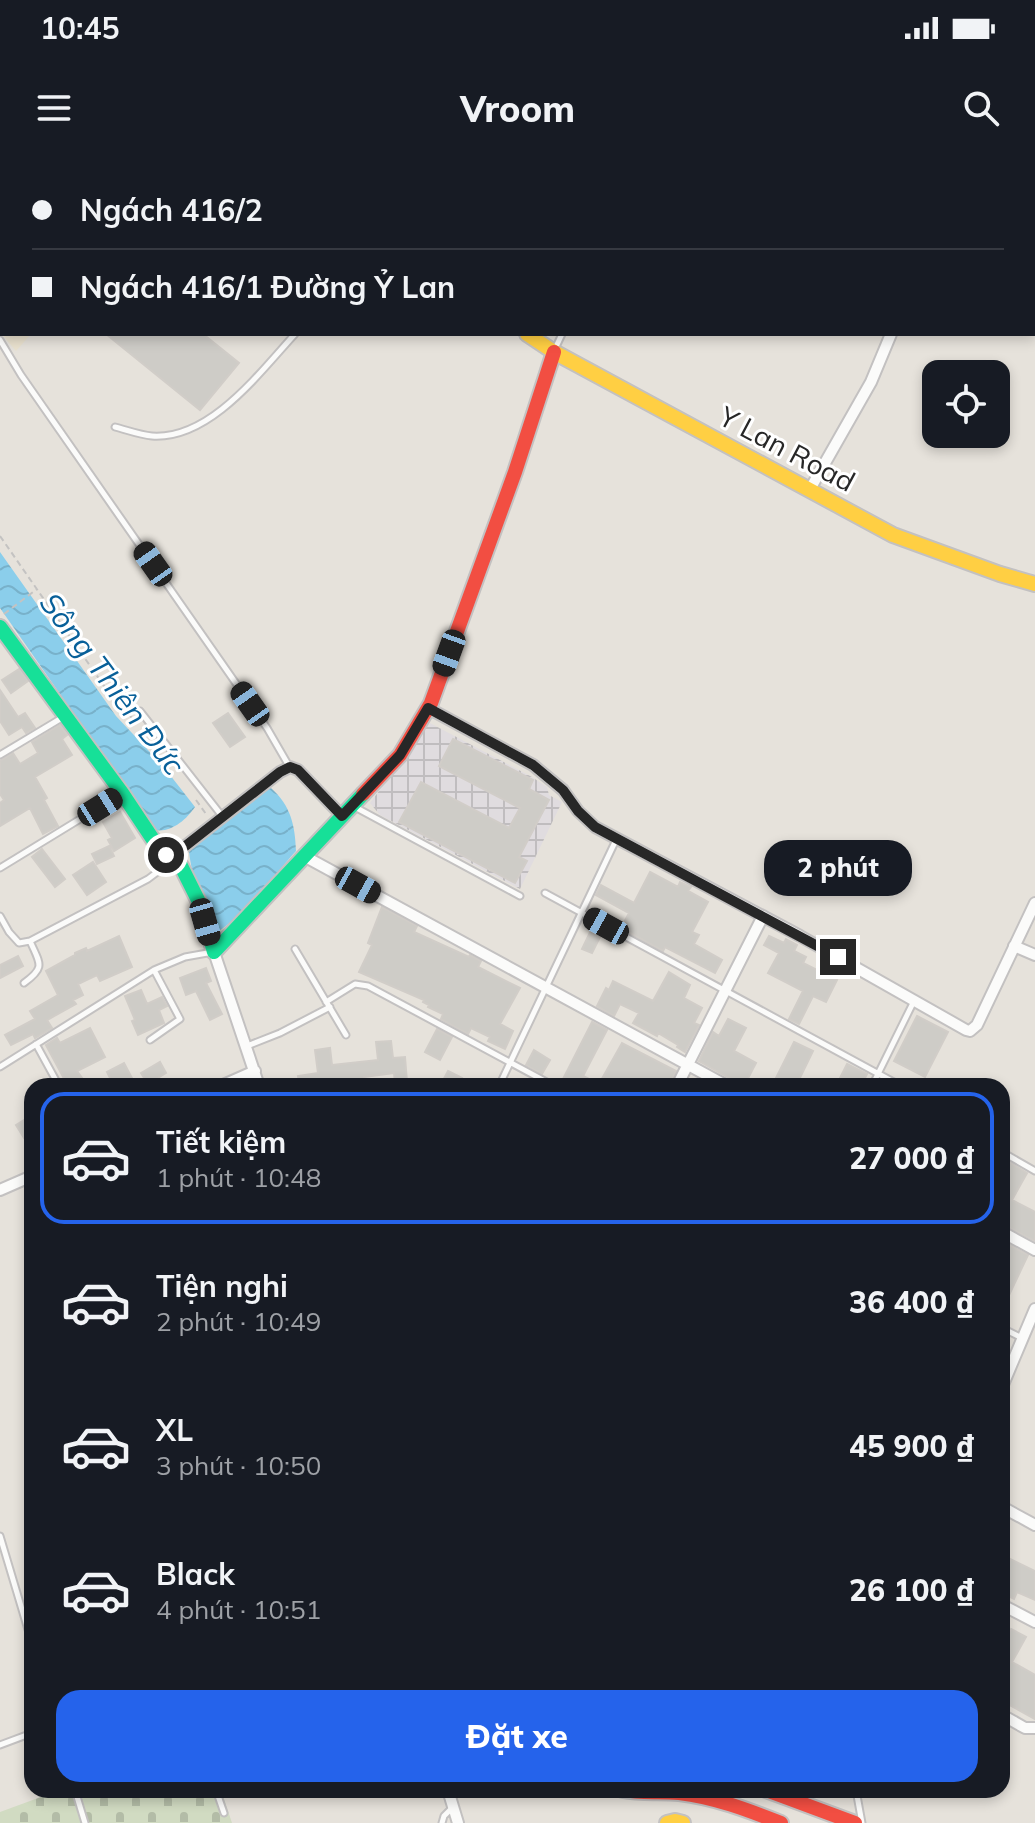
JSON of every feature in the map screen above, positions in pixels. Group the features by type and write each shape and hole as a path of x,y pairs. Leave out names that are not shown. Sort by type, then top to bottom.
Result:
{"street":[{"name":"Y Lan Road","path":"530,336 554,352 893,535 1035,584"},
{"path":"809,491 871,382 890,336"},
{"path":"214,952 400,755 428,708 515,472 554,352"},
{"path":"0,627 158,847 181,866 194,889 257,1078"},
{"path":"428,708 533,765 563,790 595,827 763,916 966,1030 974,1029 1035,903"},
{"path":"170,858 290,767 298,770 347,810"},
{"path":"304,856 712,1078"},
{"path":"681,1078 763,916"},
{"path":"1014,946 1035,955"},
{"path":"239,1078 255,1071"},
{"path":"0,1190 24,1180"},
{"path":"1010,1236 1035,1250"},
{"path":"1010,1368 1035,1309"},
{"path":"1010,1511 1035,1525"},
{"path":"1010,1609 1035,1622"},
{"path":"1010,1720 1025,1728 1035,1728"},
{"path":"450,1798 458,1823"},
{"path":"707,1798 781,1823"},
{"path":"789,1798 855,1823"},
{"path":"667,1823 683,1823"}],"lane":[{"path":"115,427 152,436 180,433 202,424 232,401 293,336"},
{"path":"554,352 561,336"},
{"path":"0,340 30,388 267,728 290,767"},
{"path":"140,711 218,820"},
{"path":"0,755 65,716"},
{"path":"0,868 122,793"},
{"path":"347,810 520,896"},
{"path":"503,1078 617,839"},
{"path":"0,916 14,939 22,943 30,941 148,879 170,858"},
{"path":"545,893 887,1078"},
{"path":"24,983 40,969 30,941"},
{"path":"295,949 346,1035"},
{"path":"0,1067 154,970 185,957 214,952"},
{"path":"150,1040 180,1019 154,970"},
{"path":"246,1046 269,1038 328,1004 348,987 362,984 539,1078"},
{"path":"876,1078 915,1000"},
{"path":"36,1044 55,1078"},
{"path":"1010,1157 1035,1171"},
{"path":"1010,1332 1022,1339"},
{"path":"0,1536 24,1616"},
{"path":"0,1745 24,1736"},
{"path":"77,1798 85,1823"},
{"path":"219,1798 224,1813"},
{"path":"857,1798 862,1823"},
{"path":"442,1823 452,1807"}],"path":[{"path":"0,536 111,696 139,726"},
{"path":"0,617 37,589"},
{"path":"195,799 218,820"}],"shaded area":[{"path":"3,336 29,336 16,351"},
{"path":"430,723 532,777 547,787 549,795 562,802 520,889 380,815 370,803"}],"green space":[{"path":"38,1798 224,1798 232,1823 0,1823 0,1812"}],"water":[{"path":"0,552 116,716 163,766 195,807 178,824 167,830 155,830 0,608"},
{"path":"271,788 291,816 296,851 248,906 217,932 199,893 189,851 259,794"}],"building":[{"path":"108,336 205,336 239,363 200,410"},
{"path":"19,669 28,681 11,693 2,680"},
{"path":"0,690 18,717 25,713 35,728 26,733 22,727 9,735 0,721"},
{"path":"228,713 245,737 230,747 213,723"},
{"path":"60,725 67,735 62,739 72,755 35,777 58,826 43,834 30,808 0,826 0,803 4,800 0,794 0,761 13,753 20,764 38,753 32,742"},
{"path":"453,739 533,780 529,789 549,800 519,857 527,861 515,883 399,822 421,782 509,828 520,808 439,766"},
{"path":"120,812 135,838 114,851 108,840 112,838 103,822"},
{"path":"109,846 114,856 97,864 92,854"},
{"path":"42,849 65,879 55,887 32,857"},
{"path":"93,862 106,882 87,895 73,875"},
{"path":"650,872 678,887 680,882 691,887 688,891 708,902 692,932 699,935 694,944 722,960 715,973 665,947 663,951 621,928 629,913 596,895 601,885 634,903"},
{"path":"382,907 417,926 414,932 470,955 481,961 478,967 520,988 500,1024 513,1031 505,1049 471,1028 468,1034 441,1019 443,1014 428,1007 424,1000 359,972 372,945 368,943"},
{"path":"593,926 603,931 592,953 582,949"},
{"path":"119,936 132,967 100,981 97,975 78,984 83,995 73,1000 76,1004 47,1020 52,1028 35,1038 33,1034 11,1045 5,1035 35,1019 30,1011 58,995 46,971 75,953 86,948 87,951"},
{"path":"769,936 797,945 794,951 806,957 803,963 837,980 826,1002 813,996 799,1024 789,1019 803,991 768,973 779,953 764,945"},
{"path":"18,956 23,966 0,978 0,965"},
{"path":"206,968 211,981 206,983 222,1014 210,1020 196,991 186,995 180,978"},
{"path":"669,972 690,985 684,998 702,1008 694,1023 699,1025 685,1052 658,1033 657,1036 633,1023 639,1013 620,1004 614,1016 597,1006 613,981 653,1001"},
{"path":"141,990 147,1004 162,997 167,1006 159,1010 164,1023 138,1035 125,996"},
{"path":"917,1016 948,1032 925,1077 894,1061"},
{"path":"728,1019 746,1028 734,1051 756,1063 748,1078 729,1078 699,1061 713,1032 719,1036"},
{"path":"592,1022 607,1030 583,1076 587,1078 564,1078"},
{"path":"90,1028 105,1057 77,1071 82,1078 64,1078 46,1045 57,1038 60,1043"},
{"path":"437,1029 452,1037 440,1060 425,1052"},
{"path":"391,1041 393,1058 405,1057 407,1078 394,1078 394,1073 364,1078 298,1078 318,1073 315,1050 330,1048 332,1065 378,1060 376,1042"},
{"path":"794,1042 813,1051 800,1078 776,1078"},
{"path":"622,1043 676,1071 673,1078 602,1078"},
{"path":"534,1050 550,1060 542,1074 526,1065"},
{"path":"160,1062 166,1073 158,1078 144,1078 141,1073"},
{"path":"124,1063 132,1078 110,1078 107,1072"},
{"path":"847,1064 867,1074 865,1078 840,1078"},
{"path":"448,1071 462,1078 444,1078"},
{"path":"24,1120 24,1138 16,1125"},
{"path":"1010,1163 1027,1173 1012,1200 1035,1212 1035,1241 1010,1228"},
{"path":"1010,1245 1028,1255 1010,1293"},
{"path":"1010,1559 1035,1571 1035,1600 1017,1592 1014,1599 1010,1597"},
{"path":"1010,1631 1026,1637 1012,1662 1035,1675 1035,1719 1010,1705"}],"traffic: fast":[{"path":"0,627 158,847 181,866 200,904 214,952 363,794"}],"traffic: slow":[{"path":"530,336 554,352 893,535 1035,584"},
{"path":"667,1823 683,1823"}],"traffic: jam":[{"path":"363,794 400,755 431,703 515,472 554,352"},
{"path":"705,1798 781,1823"},
{"path":"788,1798 855,1823"}],"route":[{"path":"166,855 170,858 284,768 298,770 342,816 400,755 428,708 533,765 563,790 595,827 838,957"}],"water label":[{"name":"Sông Thiên Đức","path":"112,684"}]}
